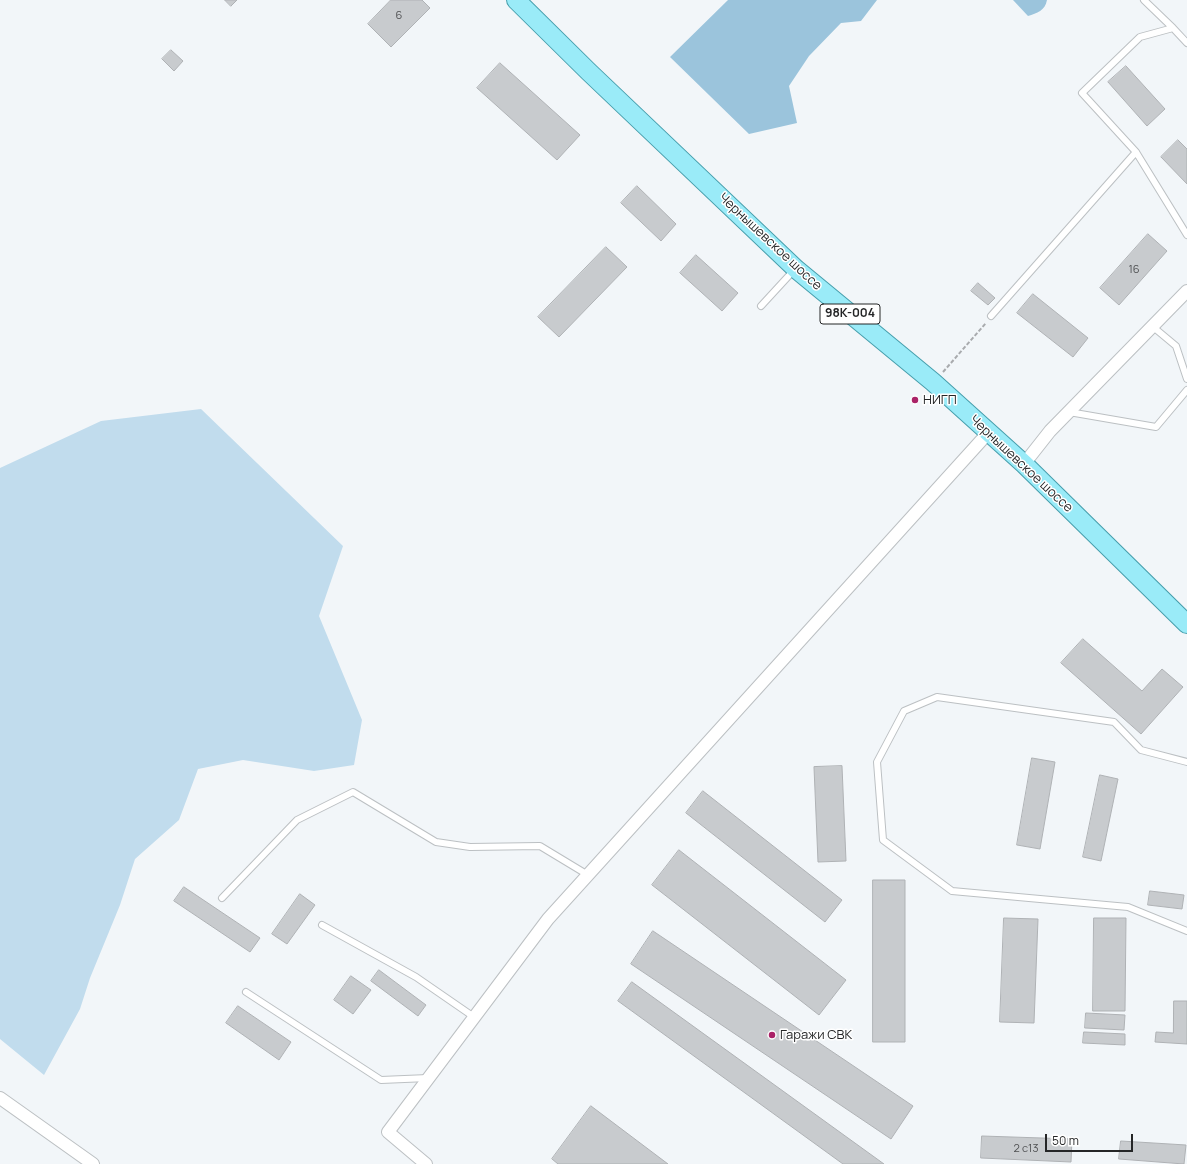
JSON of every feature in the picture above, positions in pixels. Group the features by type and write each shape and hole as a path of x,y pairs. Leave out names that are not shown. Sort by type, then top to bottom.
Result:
{"main road":[{"name":"Чернышевское шоссе","path":"516,0 589,72 796,269 933,382 1024,464 1187,624"}],"street":[{"path":"1024,464 1050,431 1187,291"},
{"path":"426,1164 388,1132 548,919 988,433"},
{"path":"0,1098 93,1164"}],"lane":[{"path":"1144,0 1187,43"},
{"path":"1173,28 1140,37 1082,93 1136,152 1187,235"},
{"path":"991,316 1136,152"},
{"path":"761,306 796,269"},
{"path":"1152,326 1176,346 1187,378"},
{"path":"1068,412 1156,427 1187,390"},
{"path":"1187,762 1141,750 1114,722 937,697 904,711 877,762 883,840 952,891 1128,907 1187,931"},
{"path":"222,898 297,820 353,792 436,842 470,847 540,846 588,874"},
{"path":"322,925 416,977 474,1016"},
{"path":"246,992 381,1080 428,1078"}],"path":[{"path":"954,360 982,330"}],"shaded area":[{"path":"728,0 877,0 861,21 841,23 809,56 789,86 797,123 749,134 670,57"},
{"path":"1013,0 1047,0 1042,9 1037,13 1028,16"},
{"path":"201,409 343,546 319,616 362,720 354,765 314,771 243,760 198,769 179,820 135,859 120,905 90,978 80,1009 44,1075 0,1039 0,468 101,421"}],"building":[{"path":"225,0 237,0 231,6"},
{"path":"391,0 422,0 430,8 391,47 368,24"},
{"path":"171,50 183,61 174,71 162,59"},
{"path":"500,63 580,135 557,160 477,88"},
{"path":"1126,66 1165,109 1147,126 1108,82"},
{"path":"1178,140 1187,149 1187,184 1161,157"},
{"path":"637,186 676,224 661,241 621,203"},
{"path":"1148,234 1167,251 1119,305 1100,288"},
{"path":"606,247 627,267 559,337 538,317"},
{"path":"696,255 738,293 722,311 680,273"},
{"path":"978,283 995,298 988,305 971,291"},
{"path":"1033,294 1088,338 1073,357 1017,313"},
{"path":"1083,639 1142,691 1162,669 1183,687 1141,734 1061,663"},
{"path":"1032,758 1055,762 1040,849 1017,845"},
{"path":"842,766 846,861 818,862 814,767"},
{"path":"1100,775 1118,779 1101,861 1083,857"},
{"path":"703,791 842,900 825,922 686,813"},
{"path":"679,850 846,980 819,1015 652,885"},
{"path":"873,880 905,880 905,1042 873,1042"},
{"path":"184,887 260,938 250,952 174,901"},
{"path":"1150,891 1184,895 1182,909 1148,905"},
{"path":"300,894 315,905 287,944 272,934"},
{"path":"1004,918 1038,919 1034,1023 1000,1022"},
{"path":"1094,918 1126,918 1125,1011 1093,1011"},
{"name":"Гаражи СВК","path":"653,931 913,1106 891,1139 631,964"},
{"path":"379,970 426,1005 418,1016 371,981"},
{"path":"351,976 371,990 353,1014 334,1000"},
{"path":"632,982 884,1164 843,1164 618,1001"},
{"path":"1174,1001 1187,1001 1187,1044 1155,1042 1156,1032 1173,1033"},
{"path":"238,1006 291,1042 279,1060 226,1023"},
{"path":"1086,1013 1125,1015 1124,1030 1085,1028"},
{"path":"1084,1032 1125,1034 1125,1045 1083,1043"},
{"path":"591,1106 668,1164 558,1164 552,1159"},
{"path":"982,1136 1072,1139 1071,1162 981,1158"},
{"path":"1121,1141 1186,1145 1184,1164 1119,1159"}],"place":[{"name":"НИГП","path":"915,400"},
{"name":"Гаражи СВК","path":"772,1035"}]}
